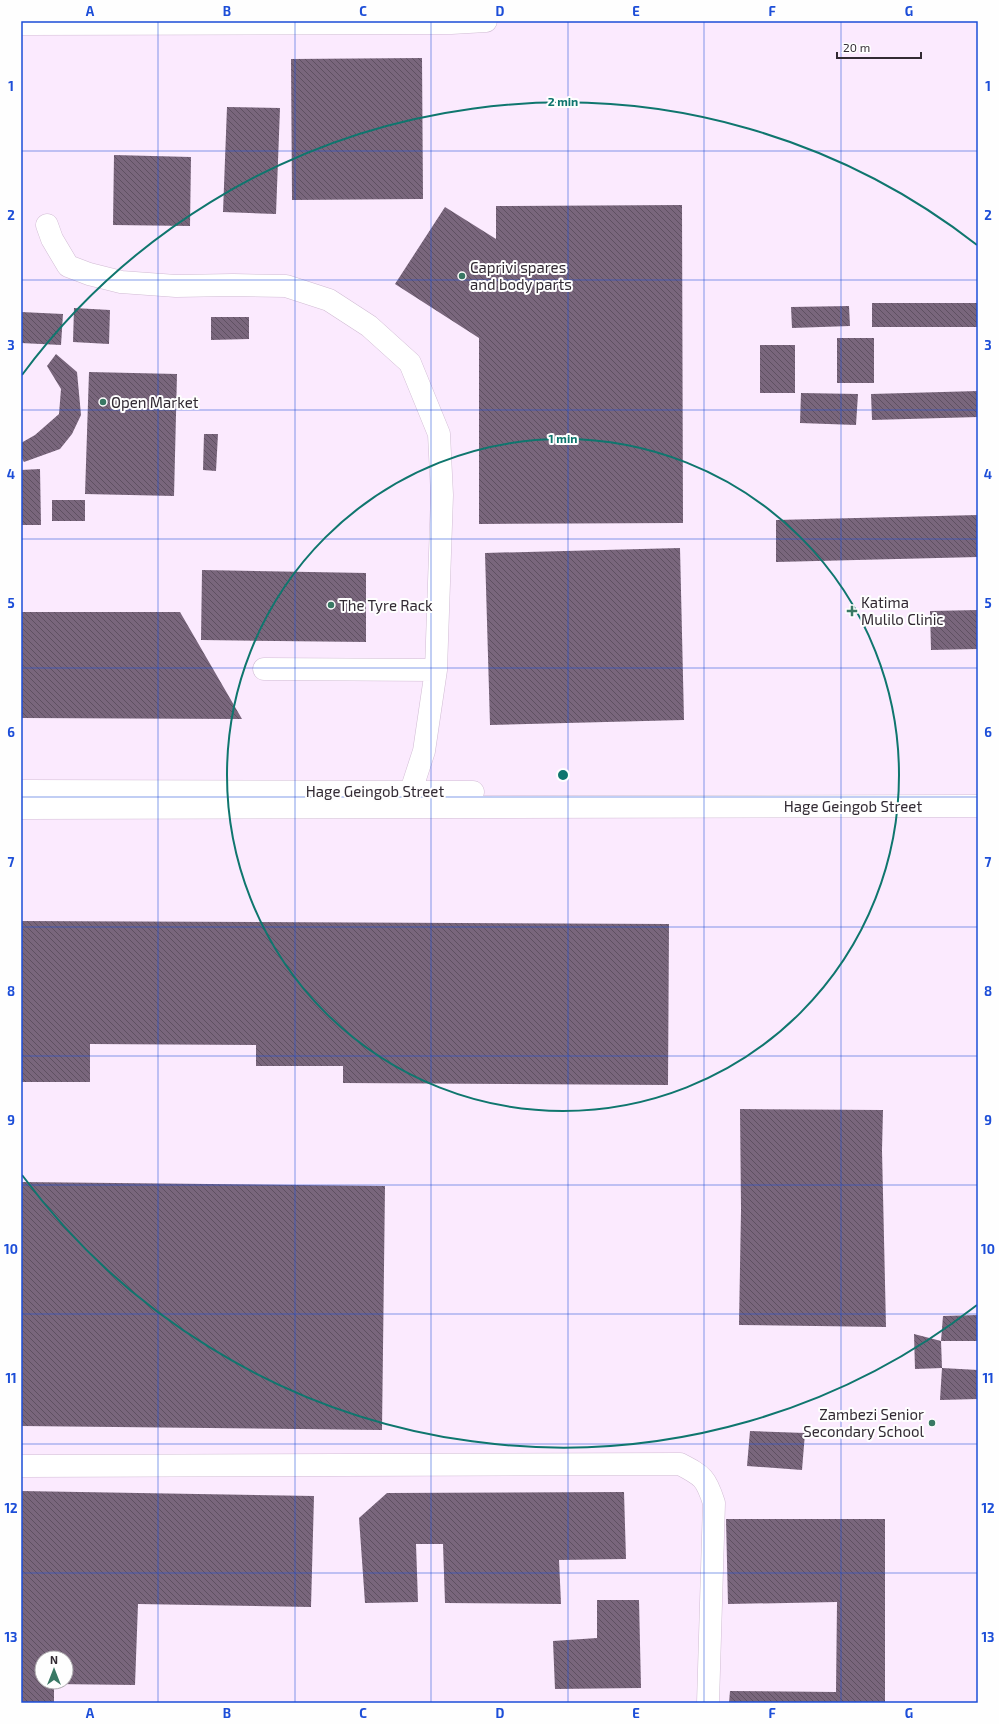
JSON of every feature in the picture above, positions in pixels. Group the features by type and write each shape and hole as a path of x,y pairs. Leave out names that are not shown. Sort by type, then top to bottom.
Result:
{"street":[{"path":"21,24 451,23 486,21"},
{"path":"47,225 52,239 68,266 89,274 121,282 176,286 286,286 329,300 369,326 410,363 439,434 442,495 436,670 424,752 411,792"},
{"path":"264,669 436,670"},
{"name":"Hage Geingob Street","path":"21,791 605,793 727,806"},
{"name":"Hage Geingob Street","path":"21,808 978,806"},
{"path":"21,1466 680,1464 698,1473 708,1484 714,1503 708,1703"}],"building":[{"path":"422,58 423,199 292,200 291,59"},
{"path":"227,107 280,108 276,214 223,212"},
{"path":"114,155 191,157 190,226 113,225"},
{"path":"682,205 683,523 479,524 479,338 395,284 445,207 496,239 496,206"},
{"path":"872,303 978,303 978,327 872,327"},
{"path":"849,306 850,326 792,328 791,307"},
{"path":"74,308 110,310 109,344 73,342"},
{"path":"21,312 63,314 61,345 21,343"},
{"path":"211,317 249,317 249,339 211,340"},
{"path":"837,338 874,338 874,383 837,383"},
{"path":"760,345 795,345 795,393 760,393"},
{"path":"56,354 77,372 81,415 72,434 60,449 24,462 21,457 21,443 35,435 59,414 61,389 47,366"},
{"path":"89,372 177,374 174,496 85,494"},
{"path":"978,391 978,417 872,420 871,394"},
{"path":"801,393 858,394 856,425 800,423"},
{"path":"204,434 218,434 216,471 203,470"},
{"path":"40,469 41,525 21,525 21,470"},
{"path":"52,500 85,500 85,521 52,521"},
{"path":"978,515 978,557 776,562 776,520"},
{"path":"680,548 684,720 490,725 485,553"},
{"path":"202,570 366,573 366,642 201,640"},
{"path":"978,610 978,649 931,650 930,611"},
{"path":"21,612 180,612 242,719 21,718"},
{"path":"21,921 669,924 668,1085 343,1083 343,1066 256,1066 256,1045 90,1044 90,1082 21,1082"},
{"path":"740,1109 883,1110 882,1150 886,1327 739,1325 741,1210"},
{"path":"21,1182 385,1186 382,1430 21,1426"},
{"path":"978,1315 977,1341 941,1341 943,1316"},
{"path":"914,1334 941,1341 942,1368 915,1369"},
{"path":"942,1368 978,1370 978,1399 940,1400"},
{"path":"750,1431 805,1433 802,1470 747,1466"},
{"path":"21,1491 314,1496 311,1607 138,1604 135,1685 74,1684 74,1650 34,1650 34,1690 54,1690 54,1703 21,1703"},
{"path":"624,1492 626,1559 559,1560 561,1604 445,1603 443,1544 416,1544 418,1602 365,1603 359,1518 387,1493"},
{"path":"726,1519 885,1519 885,1703 729,1703 730,1691 836,1692 837,1602 728,1604"},
{"path":"597,1600 639,1600 641,1688 555,1689 553,1641 597,1638"}],"place":[{"name":"Caprivi spares and body parts","path":"462,276"},
{"name":"Open Market","path":"103,402"},
{"name":"The Tyre Rack","path":"331,605"},
{"name":"Katima Mulilo Clinic","path":"852,611"},
{"name":"Zambezi Senior Secondary School","path":"932,1423"}]}
